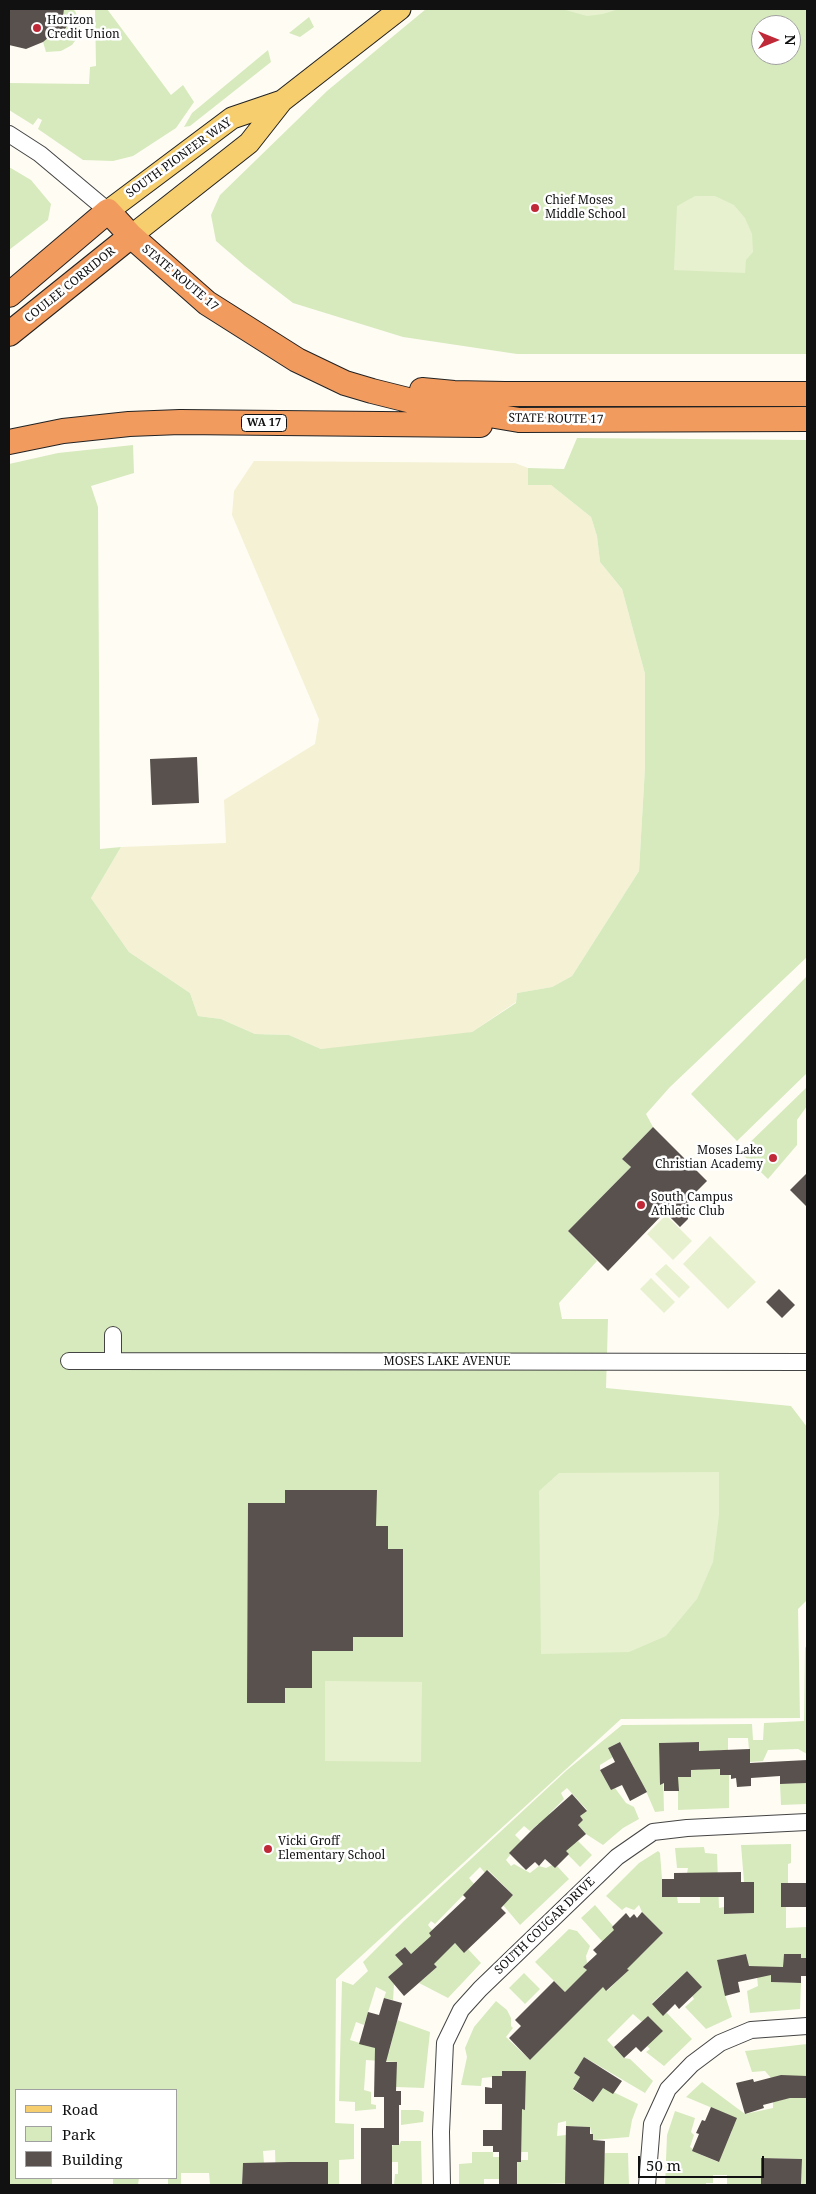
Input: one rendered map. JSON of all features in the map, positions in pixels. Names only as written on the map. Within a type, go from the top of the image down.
[{"type":"highway","name":"STATE ROUTE 17","points":[[108,212],[131,236],[207,303],[297,360],[345,383],[372,391],[424,404],[519,420],[807,419]]},
{"type":"highway","points":[[9,295],[108,212]]},
{"type":"highway","name":"COULEE CORRIDOR","points":[[9,334],[131,236]]},
{"type":"highway","name":"STATE ROUTE 17","points":[[259,337],[353,374],[391,384],[436,391],[504,394],[807,394]]},
{"type":"highway","name":"WA 17","points":[[9,442],[64,431],[129,424],[180,422],[473,426],[519,420]]},
{"type":"main road","name":"SOUTH PIONEER WAY","points":[[131,236],[249,143],[282,101],[400,9]]},
{"type":"main road","name":"SOUTH PIONEER WAY","points":[[108,212],[232,118],[282,101]]},
{"type":"street","points":[[9,134],[40,154],[108,212]]},
{"type":"street","points":[[113,1335],[114,1361]]},
{"type":"street","name":"MOSES LAKE AVENUE","points":[[69,1361],[807,1362]]},
{"type":"street","name":"SOUTH COUGAR DRIVE","points":[[442,2185],[440,2132],[445,2043],[461,2010],[480,1989],[617,1857],[653,1832],[687,1828],[807,1822]]},
{"type":"street","points":[[647,2185],[652,2124],[668,2089],[692,2064],[720,2043],[751,2030],[807,2026]]},
{"type":"shaded area","points":[[254,461],[515,463],[528,468],[528,485],[551,485],[591,517],[597,536],[600,562],[622,589],[645,674],[645,767],[639,871],[572,976],[552,987],[517,993],[516,1002],[472,1032],[411,1046],[321,1049],[289,1035],[255,1034],[221,1019],[198,1016],[190,993],[129,952],[91,898],[121,847],[226,843],[224,800],[315,744],[319,719],[232,515],[234,491]]},
{"type":"green space","points":[[64,9],[73,9],[75,11],[80,22],[80,34],[72,45],[61,51],[46,52],[43,42],[54,33],[59,37],[70,22],[63,17]]},
{"type":"green space","points":[[95,9],[107,9],[171,95],[183,85],[194,102],[176,128],[133,156],[113,161],[83,160],[38,129],[42,120],[38,118],[33,125],[9,110],[9,83],[89,84],[90,67],[96,66]]},
{"type":"green space","name":"Chief Moses Middle School","points":[[426,9],[807,9],[807,354],[517,354],[403,337],[293,303],[245,266],[216,241],[211,215],[220,195],[327,91]]},
{"type":"green space","points":[[562,9],[619,9],[587,16]]},
{"type":"green space","points":[[309,17],[314,27],[300,37],[289,33]]},
{"type":"green space","points":[[268,50],[271,62],[190,126],[184,127],[192,113]]},
{"type":"green space","points":[[9,167],[31,180],[51,204],[48,220],[9,250]]},
{"type":"green space","points":[[695,196],[715,196],[734,205],[745,218],[752,234],[753,252],[746,260],[745,273],[674,270],[677,206]]},
{"type":"green space","points":[[577,438],[807,440],[807,957],[670,1087],[646,1114],[653,1127],[622,1159],[631,1167],[568,1231],[597,1261],[559,1303],[562,1319],[608,1319],[606,1388],[791,1406],[807,1427],[807,1600],[798,1609],[800,1718],[621,1719],[336,1979],[335,2123],[354,2124],[354,2159],[339,2160],[339,2184],[328,2185],[328,2162],[290,2162],[290,2185],[276,2185],[275,2150],[263,2151],[264,2163],[243,2163],[242,2185],[210,2184],[209,2173],[181,2173],[181,2185],[168,2185],[168,2179],[178,2179],[178,2089],[15,2089],[15,2179],[52,2179],[52,2185],[9,2185],[9,464],[58,453],[133,445],[134,473],[91,486],[98,507],[100,849],[121,847],[91,898],[129,952],[190,993],[198,1016],[221,1019],[255,1034],[289,1035],[321,1049],[472,1032],[516,1003],[517,993],[552,987],[572,976],[639,871],[645,767],[645,674],[622,589],[600,562],[597,536],[591,517],[551,485],[528,485],[528,468],[564,469]]},
{"type":"green space","points":[[807,976],[807,1073],[737,1141],[691,1094]]},
{"type":"green space","points":[[807,1087],[807,1106],[797,1120],[797,1145],[768,1179],[740,1152]]},
{"type":"green space","points":[[666,1215],[692,1241],[673,1260],[647,1234]]},
{"type":"green space","points":[[710,1236],[756,1282],[728,1309],[683,1264]]},
{"type":"green space","points":[[666,1264],[690,1287],[679,1298],[655,1274]]},
{"type":"green space","points":[[651,1278],[675,1302],[664,1313],[640,1289]]},
{"type":"green space","points":[[719,1472],[719,1515],[713,1562],[697,1599],[666,1636],[629,1652],[541,1654],[539,1491],[559,1473]]},
{"type":"green space","points":[[807,1645],[807,1754],[798,1749],[768,1750],[763,1761],[750,1762],[748,1738],[728,1738],[728,1750],[719,1750],[720,1775],[729,1775],[729,1808],[678,1810],[678,1777],[691,1777],[691,1770],[700,1770],[699,1742],[659,1743],[660,1773],[663,1774],[664,1811],[655,1812],[620,1742],[608,1748],[613,1757],[600,1765],[600,1770],[611,1790],[615,1788],[626,1803],[634,1807],[639,1819],[623,1828],[603,1845],[586,1834],[578,1825],[583,1820],[580,1816],[587,1810],[567,1788],[561,1793],[564,1799],[549,1814],[575,1843],[578,1841],[592,1855],[580,1867],[538,1824],[530,1831],[524,1826],[515,1835],[521,1841],[506,1860],[511,1866],[514,1864],[530,1873],[539,1866],[546,1868],[552,1865],[555,1868],[557,1866],[569,1879],[520,1925],[503,1905],[513,1895],[488,1870],[485,1873],[480,1867],[469,1878],[474,1884],[435,1924],[431,1921],[428,1925],[432,1930],[429,1933],[446,1951],[455,1943],[464,1953],[468,1949],[481,1963],[448,1998],[419,1983],[437,1967],[419,1947],[411,1954],[405,1947],[395,1955],[403,1964],[388,1977],[394,1984],[393,2000],[384,1998],[386,1992],[376,1987],[364,2025],[356,2022],[350,2040],[389,2052],[397,2020],[430,2032],[424,2088],[396,2087],[396,2062],[366,2060],[364,2090],[371,2092],[371,2104],[376,2105],[376,2109],[355,2111],[355,2102],[339,2101],[342,1981],[353,1985],[368,1971],[363,1962],[404,1921],[567,1770],[622,1725],[752,1724],[753,1740],[763,1740],[764,1723],[804,1721],[805,1648]]},
{"type":"green space","points":[[325,1681],[422,1682],[421,1762],[325,1761]]},
{"type":"green space","points":[[807,1783],[807,1804],[781,1805],[780,1784]]},
{"type":"green space","points":[[791,1844],[788,1883],[781,1884],[781,1907],[786,1907],[786,1928],[807,1927],[807,1958],[801,1958],[801,1954],[784,1954],[783,1967],[766,1967],[767,1975],[771,1975],[771,1982],[801,1983],[800,2009],[750,2013],[747,1991],[758,1986],[757,1977],[751,1976],[746,1954],[717,1960],[732,2017],[706,2029],[685,2007],[694,1999],[692,1996],[701,1987],[687,1971],[652,2003],[663,2015],[667,2013],[692,2039],[664,2066],[646,2052],[650,2049],[647,2046],[662,2031],[648,2016],[642,2022],[633,2014],[607,2040],[624,2058],[630,2059],[653,2081],[645,2093],[584,2057],[574,2073],[580,2077],[573,2090],[593,2102],[603,2087],[638,2104],[632,2120],[629,2137],[593,2140],[590,2127],[566,2126],[566,2121],[558,2123],[557,2136],[566,2135],[604,2159],[605,2153],[628,2153],[629,2185],[604,2185],[603,2182],[517,2185],[517,2179],[484,2179],[484,2185],[459,2185],[459,2164],[472,2163],[472,2152],[493,2152],[493,2157],[499,2157],[499,2162],[521,2162],[521,2160],[528,2160],[528,2152],[521,2152],[501,2130],[502,2109],[525,2109],[526,2071],[503,2071],[502,2076],[482,2078],[481,2086],[461,2085],[467,2057],[465,2048],[474,2027],[496,2001],[507,2010],[511,2018],[511,2026],[513,2028],[506,2037],[530,2060],[553,2037],[532,2015],[567,2022],[572,1985],[565,1992],[535,1962],[569,1929],[577,1931],[590,1946],[586,1956],[587,1963],[584,1967],[607,1991],[628,1970],[581,1918],[595,1905],[612,1927],[640,1956],[663,1933],[642,1912],[639,1905],[634,1910],[626,1907],[622,1910],[606,1896],[639,1863],[658,1851],[660,1853],[662,1879],[677,1897],[678,1903],[700,1903],[700,1897],[687,1873],[688,1868],[677,1868],[675,1848],[704,1847],[705,1853],[717,1854],[719,1908],[724,1907],[725,1914],[754,1913],[754,1883],[744,1882],[741,1845]]},
{"type":"green space","points":[[524,1973],[540,1989],[525,2004],[509,1988]]},
{"type":"green space","points":[[807,2044],[807,2076],[804,2076],[804,2098],[807,2098],[807,2185],[801,2185],[802,2159],[762,2158],[761,2185],[727,2184],[727,2175],[713,2175],[713,2183],[706,2183],[706,2185],[665,2185],[667,2135],[675,2111],[695,2118],[691,2132],[694,2135],[690,2147],[693,2149],[692,2151],[718,2162],[732,2131],[729,2115],[686,2097],[702,2082],[745,2114],[773,2108],[773,2102],[789,2098],[783,2075],[771,2078],[765,2071],[752,2072],[745,2051]]},
{"type":"green space","points":[[401,2110],[419,2110],[424,2112],[423,2122],[401,2125]]},
{"type":"green space","points":[[401,2141],[421,2141],[422,2185],[394,2185],[395,2174],[398,2174],[398,2162],[392,2162],[392,2147],[393,2145],[399,2145]]},
{"type":"green space","points":[[113,2179],[139,2179],[138,2185],[113,2185]]},
{"type":"building","name":"Horizon Credit Union","points":[[9,9],[64,9],[63,17],[70,22],[59,37],[54,33],[43,42],[26,49],[9,45]]},
{"type":"building","points":[[197,757],[199,803],[152,805],[150,759]]},
{"type":"building","name":"South Campus Athletic Club","points":[[653,1127],[707,1181],[689,1199],[688,1219],[680,1227],[665,1212],[608,1271],[568,1231],[631,1167],[622,1159]]},
{"type":"building","points":[[807,1173],[807,1207],[790,1190]]},
{"type":"building","points":[[779,1289],[795,1305],[782,1318],[766,1302]]},
{"type":"building","points":[[285,1490],[377,1490],[376,1526],[388,1526],[388,1549],[403,1549],[403,1637],[353,1637],[353,1651],[312,1651],[312,1688],[285,1688],[285,1703],[247,1703],[248,1503],[285,1503]]},
{"type":"building","points":[[620,1742],[647,1792],[630,1801],[622,1785],[611,1790],[600,1770],[615,1762],[608,1748]]},
{"type":"building","points":[[699,1742],[699,1751],[750,1749],[750,1763],[807,1760],[807,1783],[780,1784],[780,1776],[751,1778],[751,1786],[737,1787],[736,1778],[731,1779],[731,1775],[720,1775],[720,1769],[691,1770],[691,1777],[678,1777],[679,1791],[664,1791],[664,1783],[660,1785],[659,1743]]},
{"type":"building","points":[[572,1794],[587,1811],[580,1816],[583,1820],[578,1825],[586,1834],[566,1851],[569,1854],[555,1868],[545,1859],[539,1866],[535,1862],[526,1870],[509,1853]]},
{"type":"building","points":[[487,1870],[513,1895],[501,1908],[506,1913],[464,1953],[455,1943],[434,1964],[437,1967],[404,1996],[388,1977],[403,1964],[395,1955],[405,1947],[411,1954],[431,1936],[429,1933],[466,1898],[463,1895]]},
{"type":"building","points":[[741,1872],[741,1882],[754,1882],[754,1913],[724,1914],[724,1897],[662,1897],[662,1879],[674,1879],[674,1873]]},
{"type":"building","points":[[781,1883],[807,1883],[807,1907],[781,1907]]},
{"type":"building","points":[[642,1912],[663,1933],[627,1969],[629,1970],[606,1991],[603,1987],[530,2060],[509,2038],[521,2026],[515,2020],[554,1981],[565,1992],[587,1970],[583,1967],[597,1954],[593,1950],[614,1930],[612,1927],[626,1913],[630,1918],[634,1914],[637,1918]]},
{"type":"building","points":[[746,1954],[749,1966],[783,1967],[784,1954],[801,1954],[801,1958],[807,1958],[807,1976],[801,1976],[801,1983],[771,1982],[771,1975],[738,1982],[740,1992],[725,1996],[717,1960]]},
{"type":"building","points":[[687,1971],[702,1987],[679,2009],[675,2004],[663,2016],[652,2004]]},
{"type":"building","points":[[384,1998],[402,2003],[386,2062],[397,2062],[396,2091],[401,2091],[399,2145],[392,2145],[392,2185],[361,2185],[361,2128],[384,2128],[384,2097],[374,2097],[375,2048],[359,2044],[368,2012],[379,2015]]},
{"type":"building","points":[[648,2016],[663,2031],[641,2052],[636,2047],[624,2058],[614,2047]]},
{"type":"building","points":[[584,2057],[622,2081],[613,2094],[603,2088],[593,2102],[573,2089],[580,2077],[574,2073]]},
{"type":"building","points":[[502,2071],[526,2071],[525,2110],[522,2109],[521,2162],[517,2162],[517,2185],[499,2185],[499,2152],[493,2152],[493,2146],[483,2146],[483,2130],[502,2130],[502,2104],[485,2104],[485,2087],[492,2088],[492,2076],[502,2076]]},
{"type":"building","points":[[781,2075],[807,2076],[807,2098],[790,2098],[763,2105],[764,2108],[745,2114],[736,2083],[753,2079],[754,2082]]},
{"type":"building","points":[[711,2107],[737,2118],[719,2162],[692,2151],[699,2134],[696,2133],[702,2120],[705,2121]]},
{"type":"building","points":[[566,2126],[590,2127],[590,2134],[593,2134],[593,2140],[605,2141],[604,2185],[565,2185]]},
{"type":"building","points":[[761,2158],[802,2159],[801,2185],[761,2185]]},
{"type":"building","points":[[328,2162],[328,2185],[242,2185],[243,2163]]},
{"type":"place","name":"Horizon Credit Union","points":[[37,28]]},
{"type":"place","name":"Chief Moses Middle School","points":[[535,208]]},
{"type":"place","name":"Moses Lake Christian Academy","points":[[773,1158]]},
{"type":"place","name":"South Campus Athletic Club","points":[[641,1205]]},
{"type":"place","name":"Vicki Groff Elementary School","points":[[268,1849]]}]
